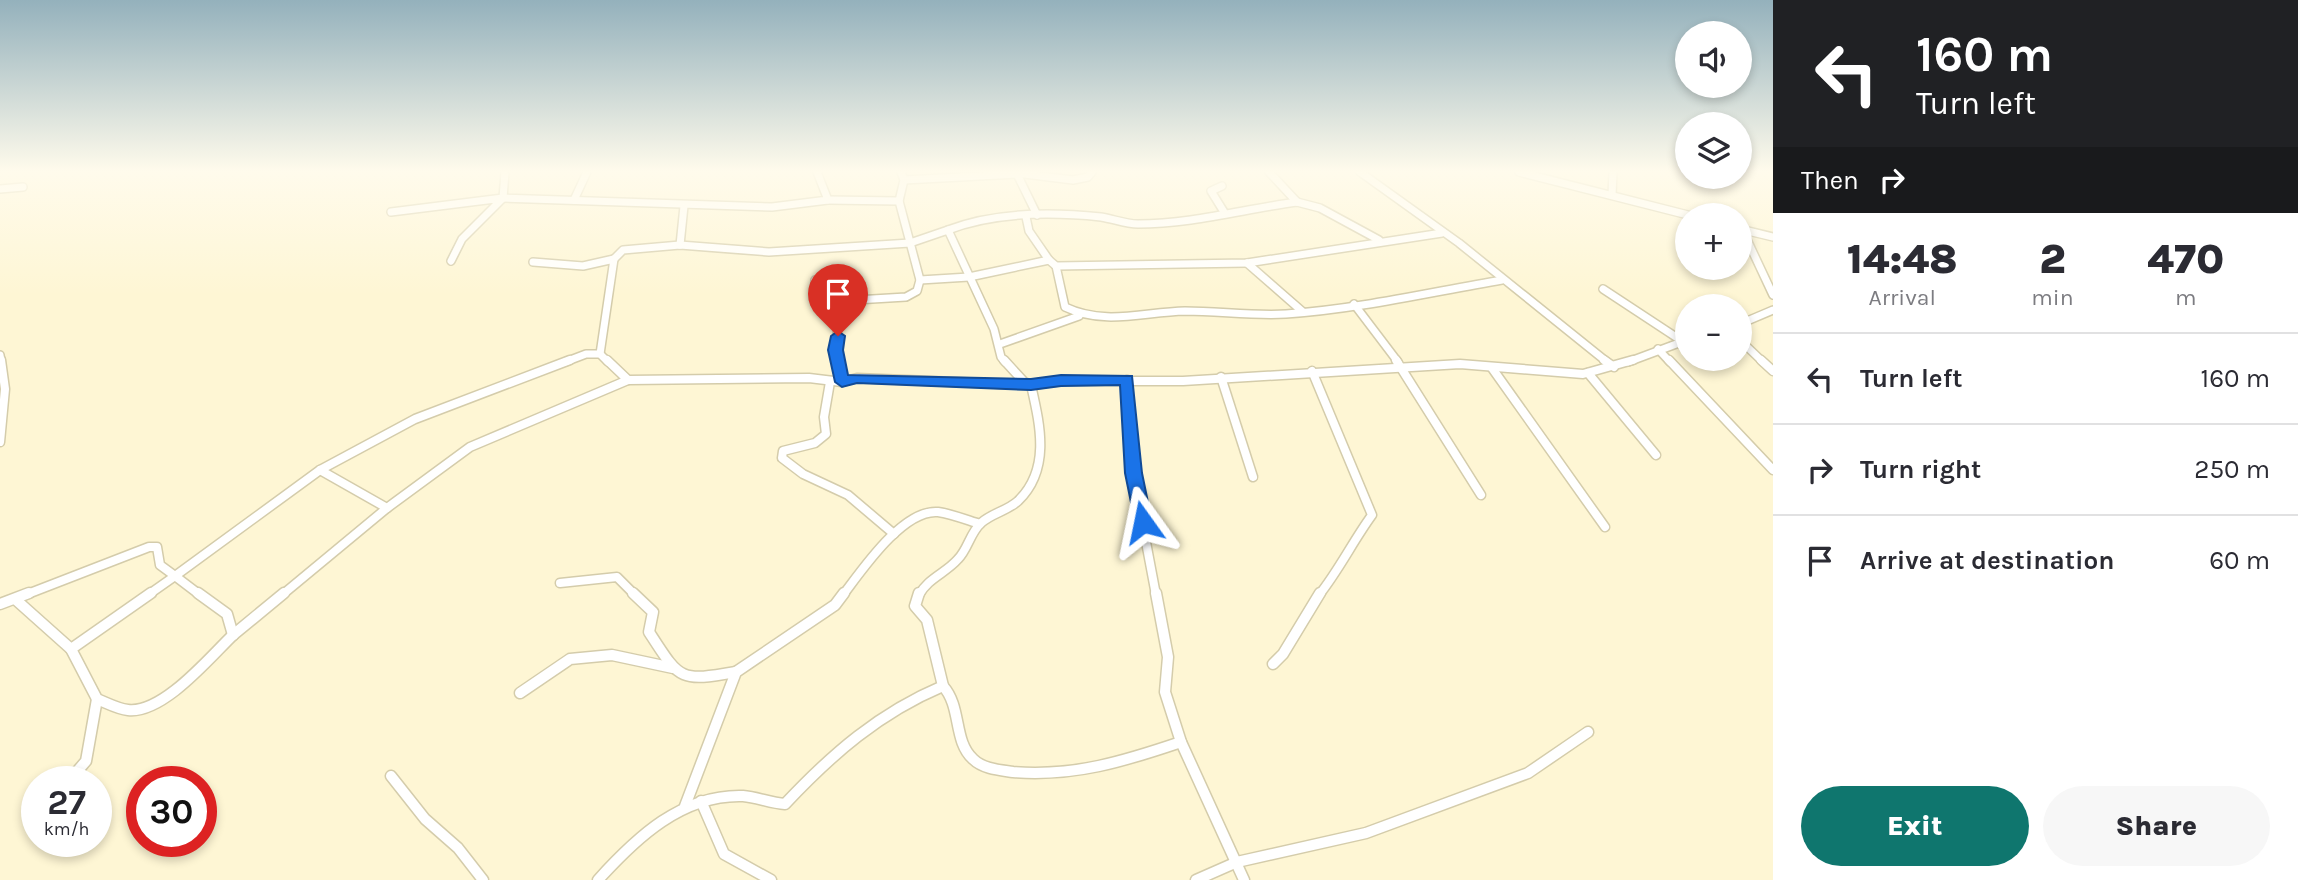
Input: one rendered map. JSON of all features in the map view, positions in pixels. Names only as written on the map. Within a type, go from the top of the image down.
[{"type":"street","points":[[451,261],[462,239],[488,213]]},
{"type":"street","points":[[680,245],[683,213]]},
{"type":"street","points":[[839,301],[906,298],[917,291],[920,280],[902,213]]},
{"type":"street","points":[[908,234],[930,234],[976,220],[1037,215],[1050,219],[1097,217],[1137,223],[1216,213]]},
{"type":"street","points":[[1335,213],[1360,232],[1382,241]]},
{"type":"street","points":[[1415,213],[1614,367]]},
{"type":"street","points":[[1026,217],[1029,231],[1056,266],[1065,307],[1079,316],[1095,319],[1184,311],[1259,315],[1303,312],[1502,280]]},
{"type":"street","points":[[948,230],[1000,344],[1001,357],[1029,384],[1042,438],[1043,455],[1036,477],[1017,502],[980,524],[963,557],[924,584],[916,597],[915,606],[927,620],[943,686],[951,692],[959,730],[972,760],[995,771],[1083,771],[1181,742]]},
{"type":"street","points":[[1752,232],[1773,237]]},
{"type":"street","points":[[1056,266],[1247,263],[1442,233]]},
{"type":"street","points":[[533,262],[583,266],[614,259],[623,250],[680,245],[769,252],[911,243],[930,234]]},
{"type":"street","points":[[1752,252],[1773,295]]},
{"type":"street","points":[[600,354],[614,259]]},
{"type":"street","points":[[920,280],[969,277],[1049,260]]},
{"type":"street","points":[[1247,263],[1303,312]]},
{"type":"street","points":[[815,279],[839,301],[841,322],[835,350],[842,382]]},
{"type":"street","points":[[1603,289],[1675,335]]},
{"type":"street","points":[[1354,304],[1401,366],[1480,495]]},
{"type":"street","points":[[1752,319],[1773,310]]},
{"type":"street","points":[[1000,344],[1079,316]]},
{"type":"street","points":[[97,699],[125,710],[150,706],[170,695],[233,635],[387,508],[470,447],[628,380],[797,378],[842,382],[857,378],[1029,384],[1061,381],[1183,381],[1460,364],[1588,373],[1614,367],[1675,344]]},
{"type":"street","points":[[1658,349],[1773,470]]},
{"type":"street","points":[[1752,351],[1773,371]]},
{"type":"street","points":[[71,649],[320,470],[373,444],[415,419],[586,354],[600,354],[628,380]]},
{"type":"street","points":[[0,355],[5,389],[1,438]]},
{"type":"street","points":[[1492,368],[1605,527]]},
{"type":"street","points":[[1273,664],[1283,654],[1316,597],[1338,571],[1347,550],[1372,515],[1312,371]]},
{"type":"street","points":[[1588,373],[1656,455]]},
{"type":"street","points":[[1221,377],[1253,477]]},
{"type":"street","points":[[1127,380],[1133,473],[1168,657],[1165,692],[1181,742],[1244,880]]},
{"type":"street","points":[[830,382],[824,417],[826,434],[811,446],[789,447],[783,451],[782,458],[789,467],[824,486],[846,493],[894,534]]},
{"type":"street","points":[[320,470],[387,508]]},
{"type":"street","points":[[560,583],[617,577],[653,612],[649,632],[673,668],[681,676],[692,680],[736,671],[835,605],[894,534],[925,512],[937,512],[980,524]]},
{"type":"street","points":[[0,604],[149,547],[157,547],[160,565],[227,614],[233,635]]},
{"type":"street","points":[[15,599],[71,649],[97,699],[86,761],[82,766]]},
{"type":"street","points":[[520,693],[570,659],[612,655],[673,668]]},
{"type":"street","points":[[685,806],[736,671]]},
{"type":"street","points":[[598,880],[619,857],[685,806],[701,801],[742,796],[771,804],[785,804],[844,742],[874,719],[916,696],[943,686]]},
{"type":"street","points":[[1196,880],[1237,862],[1366,833],[1528,773],[1588,732]]},
{"type":"street","points":[[391,776],[425,819],[458,848],[483,880]]},
{"type":"street","points":[[701,801],[724,854],[771,880]]},
{"type":"route","points":[[838,336],[835,350],[842,382],[857,378],[1031,385],[1061,381],[1127,380],[1133,473],[1143,522]]}]
